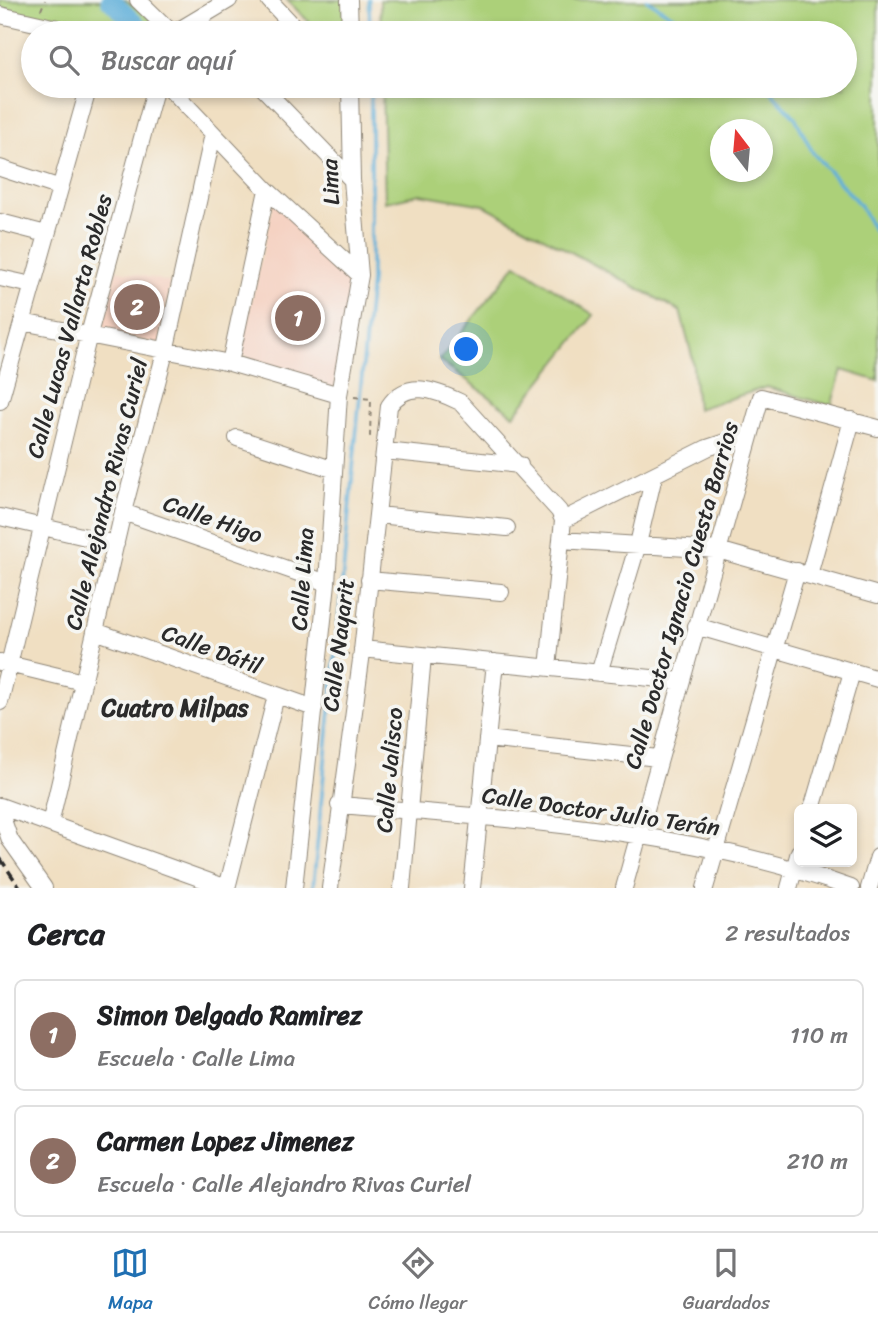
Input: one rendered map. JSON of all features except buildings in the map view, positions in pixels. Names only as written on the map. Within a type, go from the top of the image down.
[{"type":"street","points":[[138,0],[160,21]]},
{"type":"street","points":[[198,20],[229,0]]},
{"type":"street","points":[[269,0],[289,21]]},
{"type":"street","points":[[349,0],[349,21]]},
{"type":"street","points":[[0,15],[26,21]]},
{"type":"street","points":[[0,401],[58,187],[85,98]]},
{"type":"street","name":"Calle Lucas Vallarta Robles","points":[[0,702],[4,663],[153,98]]},
{"type":"street","points":[[179,98],[267,190],[359,275]]},
{"type":"street","points":[[273,98],[352,180]]},
{"type":"street","name":"Lima","points":[[350,98],[352,180],[359,275]]},
{"type":"street","name":"Calle Alejandro Rivas Curiel","points":[[50,824],[123,512],[165,352],[213,134]]},
{"type":"street","points":[[0,168],[58,187]]},
{"type":"street","points":[[230,363],[267,190]]},
{"type":"street","points":[[0,222],[46,234]]},
{"type":"street","name":"Calle Lima","points":[[293,888],[327,583],[332,469],[339,395],[359,275]]},
{"type":"street","points":[[0,278],[32,285]]},
{"type":"street","points":[[22,323],[88,338],[230,363],[339,395]]},
{"type":"street","points":[[0,337],[17,340]]},
{"type":"street","name":"Calle Nayarit","points":[[330,888],[339,805],[362,652],[389,406],[402,392],[418,388],[440,393],[460,402],[520,465]]},
{"type":"street","name":"Calle Doctor Ignacio Cuesta Barrios","points":[[624,888],[658,758],[761,397],[852,419]]},
{"type":"street","points":[[705,888],[774,650],[803,573],[852,419],[878,428]]},
{"type":"street","points":[[563,520],[707,448],[750,434]]},
{"type":"street","points":[[237,438],[332,469]]},
{"type":"street","points":[[385,444],[520,465],[563,520],[548,668]]},
{"type":"street","points":[[599,673],[638,544],[654,475]]},
{"type":"street","name":"Calle Higo","points":[[123,512],[327,583]]},
{"type":"street","points":[[378,515],[507,528]]},
{"type":"street","points":[[0,517],[116,544]]},
{"type":"street","points":[[561,540],[718,550],[878,595]]},
{"type":"street","points":[[369,580],[501,592]]},
{"type":"street","points":[[696,626],[878,679]]},
{"type":"street","name":"Calle Dátil","points":[[95,631],[314,708]]},
{"type":"street","points":[[362,652],[681,681]]},
{"type":"street","name":"Calle Jalisco","points":[[401,888],[423,656]]},
{"type":"street","points":[[472,888],[495,662]]},
{"type":"street","points":[[4,663],[83,682]]},
{"type":"street","points":[[813,804],[852,672]]},
{"type":"street","points":[[0,809],[50,824],[227,888],[276,696]]},
{"type":"street","points":[[487,739],[658,758]]},
{"type":"street","name":"Calle Doctor Julio Terán","points":[[339,805],[639,835],[794,860]]},
{"type":"street","points":[[0,809],[10,840],[44,888]]},
{"type":"street","points":[[869,888],[878,857]]},
{"type":"street","points":[[789,888],[795,867]]},
{"type":"street","name":"Calle Doctor Julio Terán","points":[[810,867],[851,888]]},
{"type":"path","points":[[39,16],[45,0]]},
{"type":"path","points":[[339,395],[371,399],[370,436],[385,444]]},
{"type":"path","points":[[319,652],[362,652]]},
{"type":"shaded area","points":[[274,201],[353,282],[335,388],[240,354]]},
{"type":"shaded area","points":[[116,270],[170,282],[160,344],[102,332]]},
{"type":"green space","points":[[0,0],[126,0],[155,21],[49,21],[0,8]]},
{"type":"green space","points":[[287,0],[344,0],[345,21],[308,21]]},
{"type":"green space","points":[[380,0],[878,0],[878,381],[842,370],[831,406],[767,387],[697,409],[692,356],[680,311],[484,205],[420,194],[385,202],[382,98],[857,98],[857,21],[381,21]]},
{"type":"green space","points":[[516,264],[594,315],[514,415],[440,360]]},
{"type":"waterway","points":[[110,0],[132,21]]},
{"type":"waterway","points":[[369,0],[370,21]]},
{"type":"waterway","points":[[647,0],[681,21]]},
{"type":"waterway","points":[[313,888],[371,280],[371,98]]},
{"type":"waterway","points":[[777,98],[795,117],[813,153],[859,204],[878,237]]},
{"type":"railway","points":[[0,858],[20,888]]},
{"type":"place","name":"Carmen Lopez Jimenez","points":[[137,307]]},
{"type":"place","name":"Simon Delgado Ramirez","points":[[298,318]]},
{"type":"district","name":"Cuatro Milpas","points":[[175,708]]}]
